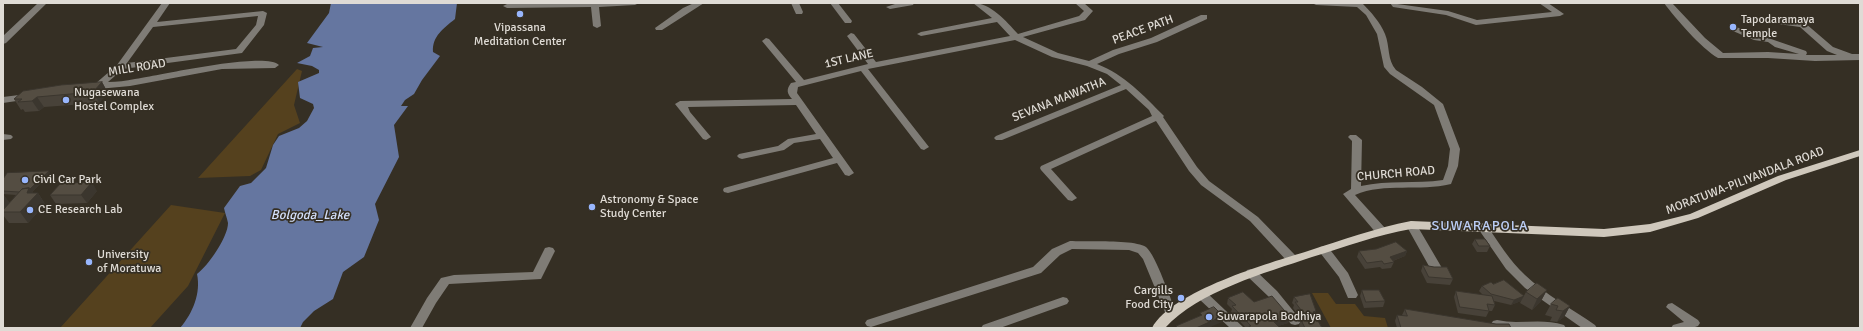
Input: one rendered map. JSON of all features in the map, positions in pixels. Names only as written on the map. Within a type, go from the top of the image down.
[{"type":"main road","name":"MORATUWA-PILIYANDALA ROAD","points":[[1158,328],[1171,314],[1202,295],[1251,273],[1291,258],[1324,250],[1381,231],[1411,225],[1604,233],[1650,228],[1694,216],[1782,178],[1860,153]]},
{"type":"street","points":[[3,41],[43,3]]},
{"type":"street","points":[[98,86],[120,67],[166,3]]},
{"type":"street","points":[[507,6],[636,3]]},
{"type":"street","points":[[659,28],[686,10],[700,3]]},
{"type":"street","points":[[795,3],[799,12]]},
{"type":"street","points":[[834,3],[848,21]]},
{"type":"street","points":[[890,8],[910,3]]},
{"type":"street","points":[[977,3],[999,19],[1016,37],[1055,55],[1090,64],[1110,72],[1128,85],[1159,116],[1192,170],[1206,183],[1254,219],[1291,258]]},
{"type":"street","name":"1ST LANE","points":[[801,82],[874,65],[1016,37],[1082,18],[1089,11],[1079,3]]},
{"type":"street","points":[[1316,3],[1358,4]]},
{"type":"street","points":[[1394,3],[1396,5],[1448,13],[1476,23],[1560,14],[1543,3]]},
{"type":"street","points":[[1668,3],[1702,40],[1714,52],[1721,56],[1768,55],[1815,58],[1856,57]]},
{"type":"street","name":"CHURCH ROAD","points":[[1358,4],[1369,14],[1381,34],[1387,66],[1393,72],[1419,89],[1438,104],[1455,149],[1453,166],[1447,182],[1437,184],[1396,185],[1356,190],[1348,194],[1381,231]]},
{"type":"street","points":[[595,5],[597,26]]},
{"type":"street","points":[[120,67],[239,50],[260,25],[263,12],[149,25]]},
{"type":"street","name":"PEACE PATH","points":[[1090,64],[1116,52],[1154,40],[1204,17]]},
{"type":"street","points":[[920,34],[999,19]]},
{"type":"street","points":[[1760,19],[1802,25],[1830,49],[1856,57]]},
{"type":"street","points":[[1736,29],[1757,38],[1770,40],[1778,45],[1807,55],[1856,57]]},
{"type":"street","points":[[852,36],[874,65]]},
{"type":"street","points":[[766,41],[801,82],[794,85],[792,89],[799,102],[850,173]]},
{"type":"street","name":"MILL ROAD","points":[[83,90],[98,86],[134,82],[213,68],[263,64],[275,65]]},
{"type":"street","points":[[862,68],[924,147]]},
{"type":"street","name":"SEVANA MAWATHA","points":[[999,138],[1128,85]]},
{"type":"street","points":[[3,100],[35,96]]},
{"type":"street","points":[[706,137],[686,113],[682,104],[799,102]]},
{"type":"street","points":[[1072,198],[1045,168],[1159,116]]},
{"type":"street","points":[[742,156],[781,148],[791,141],[823,136]]},
{"type":"street","points":[[1353,137],[1357,140],[1356,190]]},
{"type":"street","points":[[728,190],[840,159]]},
{"type":"street","points":[[1411,225],[1436,268]]},
{"type":"street","points":[[1482,227],[1506,261],[1521,277],[1552,302],[1591,328]]},
{"type":"street","points":[[871,323],[1037,270],[1056,252],[1070,245],[1130,246],[1142,250],[1148,258],[1171,314]]},
{"type":"street","points":[[1324,250],[1344,276],[1352,295]]},
{"type":"street","points":[[416,328],[431,301],[445,281],[454,278],[537,276],[549,251]]},
{"type":"street","points":[[1251,273],[1273,294],[1295,321]]},
{"type":"street","points":[[1202,295],[1238,328]]},
{"type":"street","points":[[987,328],[1063,301]]},
{"type":"street","points":[[1672,307],[1694,323],[1676,328]]},
{"type":"street","points":[[1483,322],[1515,327],[1537,324],[1560,328]]},
{"type":"shaded area","points":[[297,69],[302,71],[294,105],[300,123],[278,134],[261,170],[250,176],[198,178]]},
{"type":"shaded area","points":[[171,205],[225,213],[188,286],[150,328],[60,328]]},
{"type":"shaded area","points":[[1312,293],[1328,293],[1336,304],[1355,304],[1364,316],[1385,318],[1388,328],[1331,328]]},
{"type":"water","name":"Bolgoda_Lake","points":[[331,3],[457,3],[455,19],[434,41],[433,52],[440,56],[422,80],[414,94],[405,100],[401,106],[408,106],[394,125],[399,157],[375,204],[379,220],[364,257],[343,272],[333,299],[314,311],[303,322],[300,328],[180,328],[189,316],[195,302],[198,288],[197,274],[212,258],[225,236],[228,223],[224,208],[240,186],[251,183],[266,168],[273,145],[279,136],[299,128],[307,121],[314,108],[313,104],[300,98],[298,82],[319,73],[319,70],[312,66],[297,63],[310,56],[313,48],[323,47],[307,43],[329,13]]},
{"type":"building","points":[[102,82],[93,92],[37,97],[32,101],[18,102],[22,99],[14,99],[23,91],[61,85]]},
{"type":"building","name":"Civil Car Park","points":[[49,171],[30,189],[22,189],[19,192],[3,191],[3,179],[7,173]]},
{"type":"building","points":[[92,182],[81,195],[50,195],[60,184]]},
{"type":"building","points":[[29,188],[27,193],[38,193],[20,212],[3,212],[3,210],[22,189]]},
{"type":"building","points":[[1475,239],[1485,239],[1490,246],[1479,246]]},
{"type":"building","points":[[1396,242],[1407,251],[1390,257],[1394,262],[1384,264],[1382,261],[1367,263],[1359,251],[1376,249]]},
{"type":"building","points":[[1423,265],[1447,267],[1453,279],[1429,277]]},
{"type":"building","points":[[1504,280],[1524,296],[1514,300],[1491,294],[1482,286],[1491,282],[1493,284]]},
{"type":"building","points":[[1537,283],[1547,290],[1537,299],[1526,292]]},
{"type":"building","points":[[1362,290],[1379,290],[1385,301],[1366,302]]},
{"type":"building","points":[[1456,291],[1492,296],[1495,305],[1487,304],[1489,311],[1460,307]]},
{"type":"building","points":[[1243,292],[1254,302],[1272,296],[1290,317],[1274,322],[1280,328],[1250,328],[1249,326],[1251,326],[1232,306],[1236,305],[1228,298]]},
{"type":"building","points":[[1310,294],[1316,311],[1313,312],[1322,328],[1305,328],[1301,320],[1304,314],[1295,302],[1298,302],[1294,297]]},
{"type":"building","points":[[1558,298],[1570,306],[1563,311],[1556,310],[1558,306],[1551,304]]},
{"type":"building","points":[[1214,307],[1223,316],[1196,328],[1178,328],[1176,326],[1202,315],[1200,313]]},
{"type":"building","points":[[1405,309],[1496,324],[1509,324],[1511,328],[1401,328],[1397,315],[1407,316]]},
{"type":"place","name":"Vipassana Meditation Center","points":[[520,14]]},
{"type":"place","name":"Tapodaramaya Temple","points":[[1733,27]]},
{"type":"place","name":"Nugasewana Hostel Complex","points":[[66,100]]},
{"type":"place","name":"Civil Car Park","points":[[25,180]]},
{"type":"place","name":"Astronomy & Space Study Center","points":[[592,207]]},
{"type":"place","name":"CE Research Lab","points":[[30,210]]},
{"type":"place","name":"University of Moratuwa","points":[[89,262]]},
{"type":"place","name":"Cargills Food City","points":[[1181,298]]},
{"type":"place","name":"Suwarapola Bodhiya","points":[[1209,317]]},
{"type":"district","name":"SUWARAPOLA","points":[[1480,226]]}]
